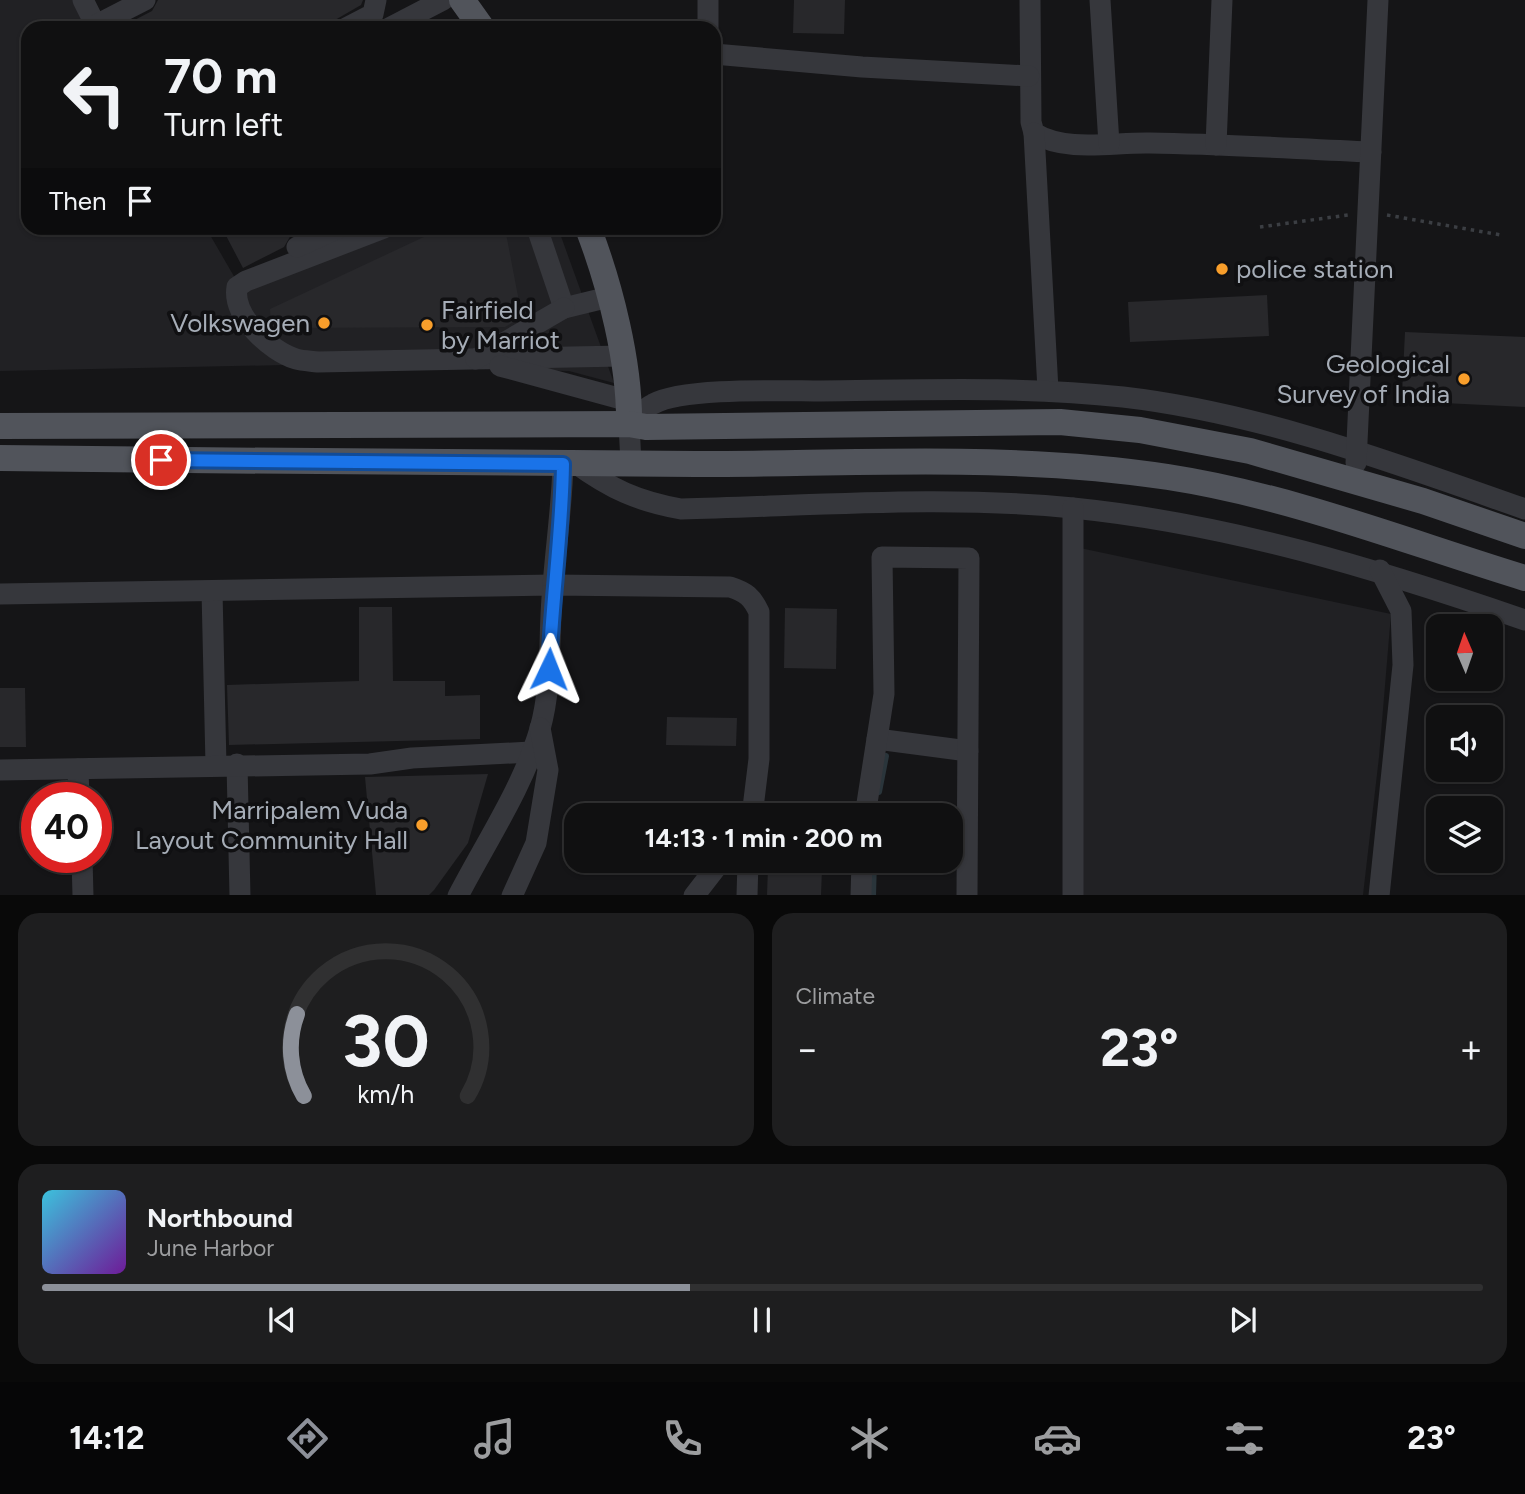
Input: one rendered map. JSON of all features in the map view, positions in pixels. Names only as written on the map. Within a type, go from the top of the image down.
[{"type":"main road","points":[[462,0],[477,21]]},
{"type":"main road","points":[[591,235],[622,356],[629,412]]},
{"type":"main road","points":[[0,426],[629,412],[659,426],[1060,422],[1140,430],[1250,451],[1423,501],[1525,536]]},
{"type":"main road","points":[[0,458],[569,464],[1031,464],[1168,477],[1355,522],[1525,578]]},
{"type":"street","points":[[83,0],[94,21]]},
{"type":"street","points":[[106,21],[145,0]]},
{"type":"street","points":[[360,21],[373,14],[376,0]]},
{"type":"street","points":[[416,21],[443,0]]},
{"type":"street","points":[[708,0],[708,21]]},
{"type":"street","points":[[1030,0],[1028,76],[1034,133],[1048,390]]},
{"type":"street","points":[[1100,0],[1109,144]]},
{"type":"street","points":[[1216,145],[1222,0]]},
{"type":"street","points":[[1356,482],[1378,0]]},
{"type":"street","points":[[721,55],[862,67],[1028,76]]},
{"type":"street","points":[[1034,133],[1053,142],[1216,145],[1371,152]]},
{"type":"street","points":[[242,273],[325,235]]},
{"type":"street","points":[[366,235],[246,281],[237,287],[236,296],[244,317],[278,350],[295,359],[318,362],[622,356]]},
{"type":"street","points":[[539,235],[564,308]]},
{"type":"street","points":[[474,360],[564,308],[608,297]]},
{"type":"street","points":[[474,360],[629,412],[665,398],[739,391],[1048,390],[1125,398],[1209,412],[1357,451],[1525,509]]},
{"type":"street","points":[[629,412],[631,463]]},
{"type":"street","points":[[458,895],[521,778],[540,728],[549,669],[553,585],[569,464],[642,502],[681,509],[959,502],[1073,508],[1197,525],[1380,570],[1525,620]]},
{"type":"street","points":[[1073,508],[1073,895]]},
{"type":"street","points":[[867,803],[884,694],[882,557],[969,558],[967,895]]},
{"type":"street","points":[[1379,895],[1403,666],[1401,611],[1380,570]]},
{"type":"street","points":[[0,594],[553,585],[730,587],[752,597],[759,611],[758,758],[753,803]]},
{"type":"street","points":[[212,591],[240,895]]},
{"type":"street","points":[[512,895],[536,843],[548,770],[540,728]]},
{"type":"street","points":[[877,739],[968,751]]},
{"type":"street","points":[[0,770],[370,764],[412,758],[531,752]]},
{"type":"street","points":[[78,769],[78,782]]},
{"type":"street","points":[[82,873],[83,895]]},
{"type":"street","points":[[694,895],[711,873]]},
{"type":"street","points":[[747,895],[748,873]]},
{"type":"street","points":[[861,895],[862,873]]},
{"type":"path","points":[[1260,227],[1368,212],[1501,234]]},
{"type":"shaded area","points":[[0,0],[85,0],[96,21],[21,21],[21,235],[210,235],[239,285],[342,235],[561,235],[614,383],[569,371],[284,365],[0,371]]},
{"type":"shaded area","points":[[1080,548],[1391,614],[1379,757],[1363,895],[1082,895]]},
{"type":"building","points":[[158,0],[363,0],[361,5],[335,21],[133,21],[152,11]]},
{"type":"building","points":[[794,0],[845,0],[844,34],[793,33]]},
{"type":"building","points":[[226,235],[291,235],[284,247],[243,268]]},
{"type":"building","points":[[428,235],[506,235],[522,317],[505,327],[271,328],[270,309]]},
{"type":"building","points":[[1267,295],[1269,336],[1130,342],[1128,302]]},
{"type":"building","name":"Geological Survey of India","points":[[1405,332],[1525,337],[1525,407],[1424,402],[1425,395],[1402,394]]},
{"type":"building","points":[[359,607],[392,607],[393,681],[445,681],[445,696],[480,695],[480,739],[229,745],[227,685],[359,681]]},
{"type":"building","points":[[785,608],[837,609],[836,669],[784,668]]},
{"type":"building","points":[[0,688],[25,688],[26,747],[0,747]]},
{"type":"building","points":[[667,717],[737,718],[736,746],[666,745]]},
{"type":"building","name":"Marripalem Vuda Layout Community Hall","points":[[488,774],[468,843],[434,890],[429,895],[376,895],[365,777]]},
{"type":"building","points":[[768,873],[822,873],[821,895],[767,895]]},
{"type":"waterway","points":[[879,792],[886,756]]},
{"type":"waterway","points":[[873,895],[874,873]]},
{"type":"place","name":"police station","points":[[1222,269]]},
{"type":"place","name":"Volkswagen","points":[[324,323]]},
{"type":"place","name":"Fairfield by Marriot","points":[[427,325]]},
{"type":"place","name":"Geological Survey of India","points":[[1464,379]]},
{"type":"place","name":"Marripalem Vuda Layout Community Hall","points":[[422,825]]},
{"type":"route","points":[[161,460],[563,464],[562,518],[553,585],[549,669]]}]
